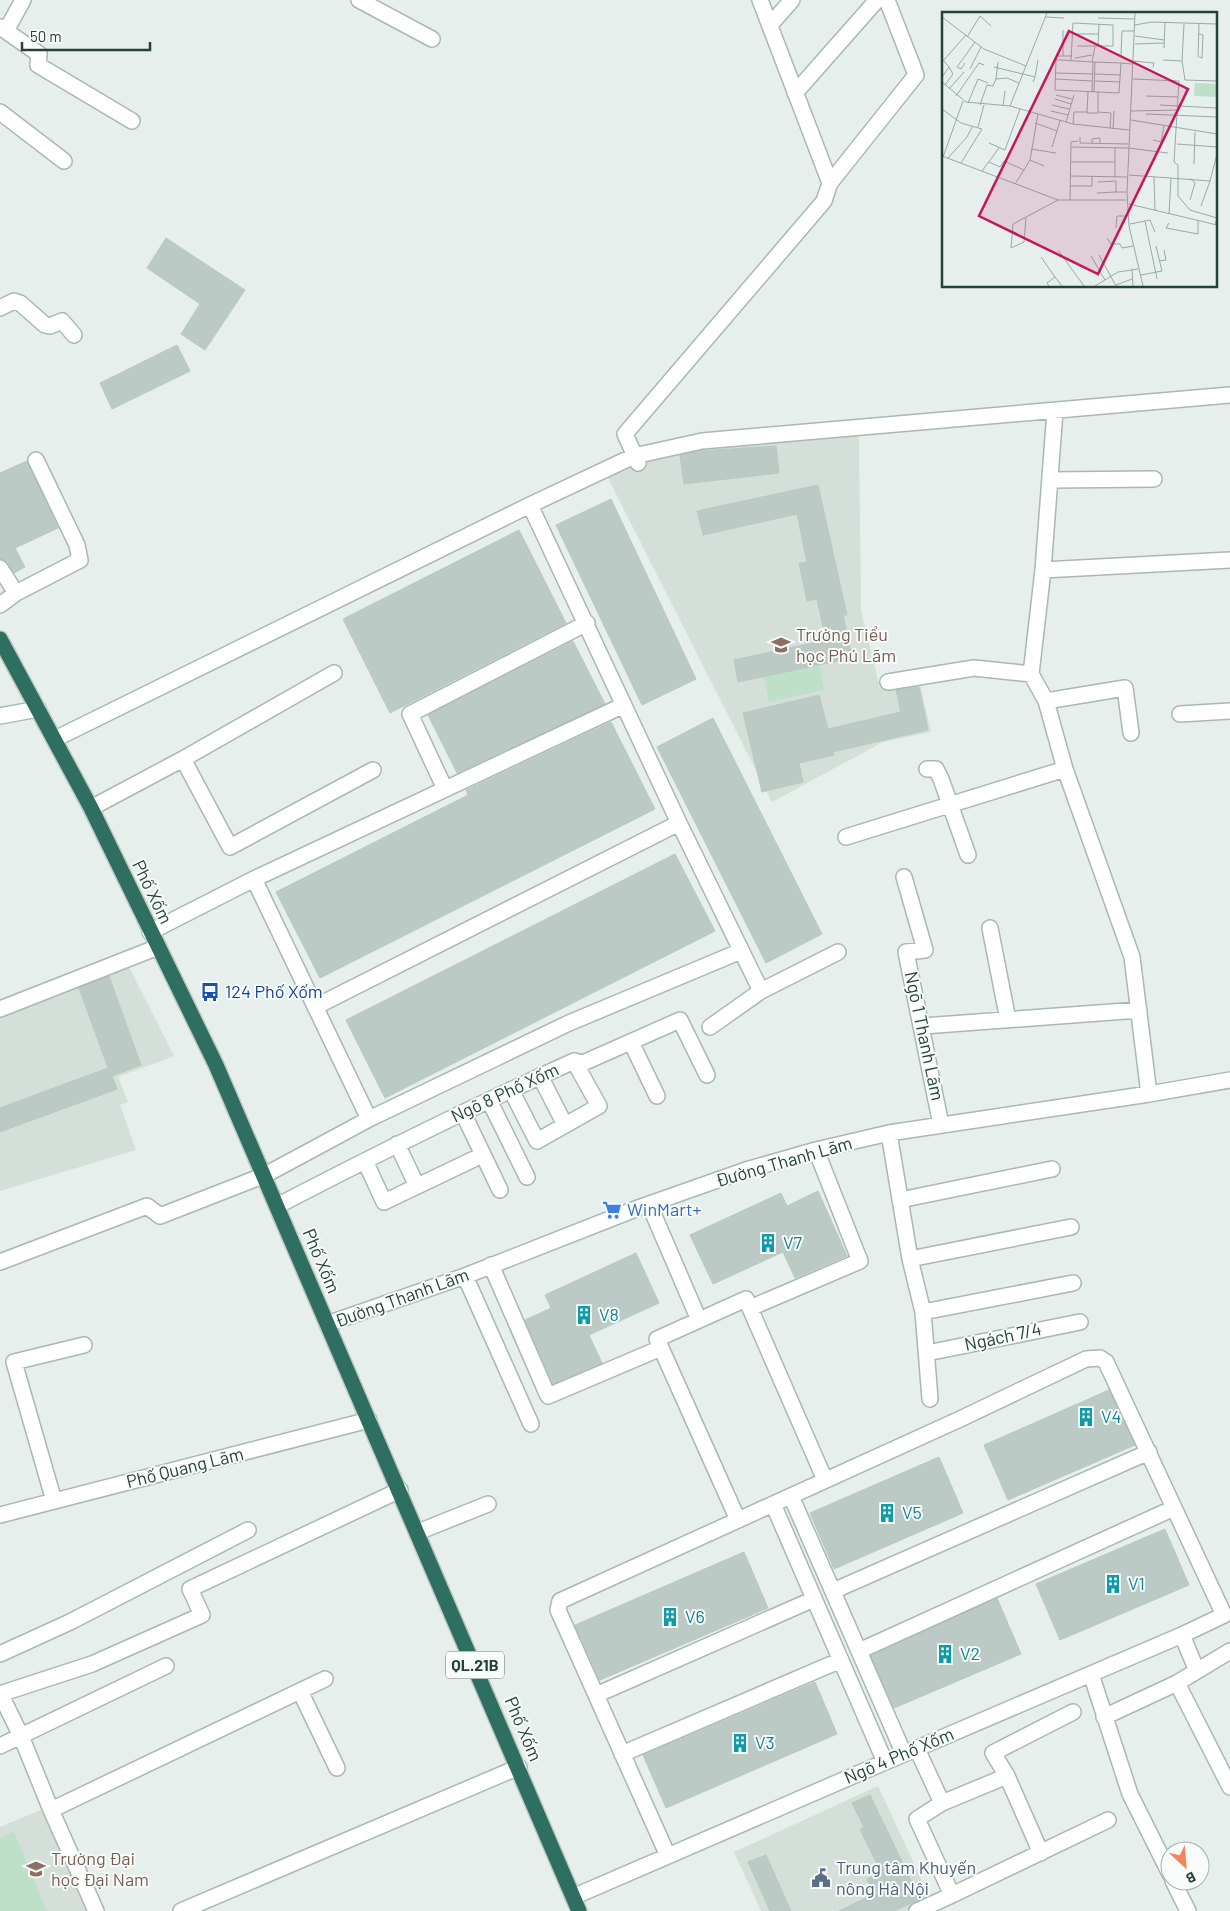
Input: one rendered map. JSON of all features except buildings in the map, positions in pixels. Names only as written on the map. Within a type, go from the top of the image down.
[{"type":"highway","name":"Phố Xốm","points":[[0,639],[91,808],[216,1065],[400,1490],[579,1911]]},
{"type":"street","points":[[23,0],[3,29],[39,54],[38,64],[132,121]]},
{"type":"street","points":[[359,0],[432,39]]},
{"type":"street","points":[[760,0],[830,183]]},
{"type":"street","points":[[770,26],[792,0]]},
{"type":"street","points":[[795,92],[877,0]]},
{"type":"street","points":[[636,460],[625,434],[824,200],[830,183],[916,75],[887,0]]},
{"type":"street","points":[[0,112],[64,161]]},
{"type":"street","points":[[0,308],[14,301],[20,303],[45,325],[50,326],[62,321],[74,335]]},
{"type":"street","points":[[55,739],[530,505],[636,460],[702,442],[1230,395]]},
{"type":"street","points":[[1055,411],[1051,480],[1032,674],[1046,701],[1066,769],[1132,957],[1150,1094]]},
{"type":"street","points":[[0,605],[16,592],[77,563],[81,556],[36,460]]},
{"type":"street","points":[[1051,480],[1154,479]]},
{"type":"street","points":[[530,505],[587,623],[679,823],[761,991]]},
{"type":"street","points":[[1043,570],[1230,560]]},
{"type":"street","points":[[0,568],[16,592]]},
{"type":"street","points":[[445,789],[410,714],[587,623]]},
{"type":"street","points":[[888,682],[974,668],[1032,674]]},
{"type":"street","points":[[91,808],[183,759],[334,673]]},
{"type":"street","points":[[1046,701],[1125,688],[1131,734]]},
{"type":"street","points":[[150,932],[254,879],[624,704]]},
{"type":"street","points":[[0,716],[38,709]]},
{"type":"street","points":[[1180,714],[1230,711]]},
{"type":"street","points":[[183,759],[230,847],[374,770]]},
{"type":"street","points":[[928,769],[936,769],[952,805],[968,855]]},
{"type":"street","points":[[846,837],[1066,769]]},
{"type":"street","points":[[316,1007],[679,823]]},
{"type":"street","name":"Ngõ 1 Thanh Lãm","points":[[904,877],[925,950],[906,952],[923,1026],[942,1125]]},
{"type":"street","points":[[254,879],[369,1119]]},
{"type":"street","points":[[990,928],[1008,1020]]},
{"type":"street","points":[[0,1009],[158,947]]},
{"type":"street","points":[[0,1262],[147,1206],[160,1216],[264,1175],[369,1119],[569,1024],[741,951]]},
{"type":"street","points":[[710,1027],[761,991],[838,952]]},
{"type":"street","points":[[923,1026],[1139,1010]]},
{"type":"street","name":"Ngõ 8 Phố Xốm","points":[[277,1206],[397,1144],[540,1076],[574,1061],[583,1063],[680,1020],[707,1075]]},
{"type":"street","points":[[631,1042],[657,1096]]},
{"type":"street","points":[[511,1090],[537,1140],[600,1106],[574,1061]]},
{"type":"street","points":[[540,1076],[566,1125]]},
{"type":"street","name":"Đường Thanh Lãm","points":[[328,1324],[464,1276],[649,1204],[816,1150],[888,1133],[1150,1094],[1230,1080]]},
{"type":"street","points":[[489,1100],[527,1177]]},
{"type":"street","points":[[463,1113],[500,1190]]},
{"type":"street","points":[[888,1133],[910,1260],[923,1312],[930,1399]]},
{"type":"street","points":[[397,1144],[416,1186]]},
{"type":"street","points":[[750,1308],[860,1261],[816,1150]]},
{"type":"street","points":[[365,1161],[384,1202],[474,1159]]},
{"type":"street","points":[[900,1200],[1052,1169]]},
{"type":"street","points":[[649,1204],[699,1320]]},
{"type":"street","points":[[910,1260],[1071,1226]]},
{"type":"street","points":[[491,1265],[548,1396],[661,1348]]},
{"type":"street","points":[[464,1276],[531,1424]]},
{"type":"street","points":[[923,1312],[1073,1283]]},
{"type":"street","points":[[738,1520],[657,1339],[746,1299],[825,1480]]},
{"type":"street","name":"Ngách 7/4","points":[[926,1353],[1080,1322]]},
{"type":"street","points":[[54,1501],[14,1362],[84,1344]]},
{"type":"street","points":[[668,1856],[558,1610],[560,1602],[1094,1357],[1100,1358],[1110,1366],[1174,1508],[859,1651]]},
{"type":"street","name":"Phố Quang Lãm","points":[[0,1515],[369,1420]]},
{"type":"street","points":[[833,1591],[1149,1452]]},
{"type":"street","points":[[96,1911],[51,1810],[22,1736],[0,1693],[92,1664],[202,1615],[190,1589],[400,1490]]},
{"type":"street","points":[[791,1496],[859,1651],[911,1751],[942,1804]]},
{"type":"street","points":[[418,1532],[488,1504]]},
{"type":"street","points":[[773,1504],[885,1762]]},
{"type":"street","name":"Ngõ 4 Phố Xốm","points":[[572,1896],[1182,1635],[1224,1615],[1174,1508]]},
{"type":"street","points":[[0,1654],[70,1622],[248,1530]]},
{"type":"street","points":[[596,1695],[814,1599]]},
{"type":"street","points":[[1182,1635],[1197,1671]]},
{"type":"street","points":[[1104,1717],[1177,1683],[1230,1651]]},
{"type":"street","points":[[622,1754],[841,1660]]},
{"type":"street","points":[[0,1746],[166,1666]]},
{"type":"street","points":[[1091,1674],[1130,1794],[1160,1854]]},
{"type":"street","points":[[51,1810],[325,1679]]},
{"type":"street","points":[[1177,1683],[1230,1787]]},
{"type":"street","points":[[300,1691],[337,1768]]},
{"type":"street","points":[[1041,1852],[1007,1776],[993,1753],[1073,1712]]},
{"type":"street","points":[[182,1911],[518,1767]]},
{"type":"street","points":[[952,1895],[917,1819],[942,1804],[1007,1776]]},
{"type":"street","points":[[923,1910],[1108,1820]]},
{"type":"street","points":[[1177,1891],[1184,1910]]},
{"type":"shaded area","name":"Trường Tiểu học Phú Lãm","points":[[859,435],[861,611],[880,688],[919,679],[931,732],[883,742],[772,802],[608,478],[651,459],[681,451]]},
{"type":"shaded area","points":[[128,965],[174,1056],[118,1077],[128,1102],[120,1105],[136,1150],[0,1191],[0,1014]]},
{"type":"shaded area","points":[[878,1786],[931,1900],[906,1911],[761,1911],[734,1852]]},
{"type":"shaded area","name":"Trường Đại học Đại Nam","points":[[43,1809],[93,1911],[0,1911],[0,1827]]},
{"type":"green space","points":[[819,665],[824,690],[769,702],[764,677]]},
{"type":"green space","points":[[14,1832],[47,1911],[0,1911],[0,1838]]},
{"type":"place","name":"Trường Tiểu học Phú Lãm","points":[[781,645]]},
{"type":"place","name":"124 Phố Xốm","points":[[210,992]]},
{"type":"place","name":"WinMart+","points":[[612,1210]]},
{"type":"place","name":"V7","points":[[768,1243]]},
{"type":"place","name":"V8","points":[[584,1315]]},
{"type":"place","name":"V4","points":[[1086,1417]]},
{"type":"place","name":"V5","points":[[887,1513]]},
{"type":"place","name":"V1","points":[[1113,1584]]},
{"type":"place","name":"V6","points":[[670,1617]]},
{"type":"place","name":"V2","points":[[945,1654]]},
{"type":"place","name":"V3","points":[[740,1743]]},
{"type":"place","name":"Trường Đại học Đại Nam","points":[[36,1869]]},
{"type":"place","name":"Trung tâm Khuyến nông Hà Nội","points":[[821,1878]]}]
